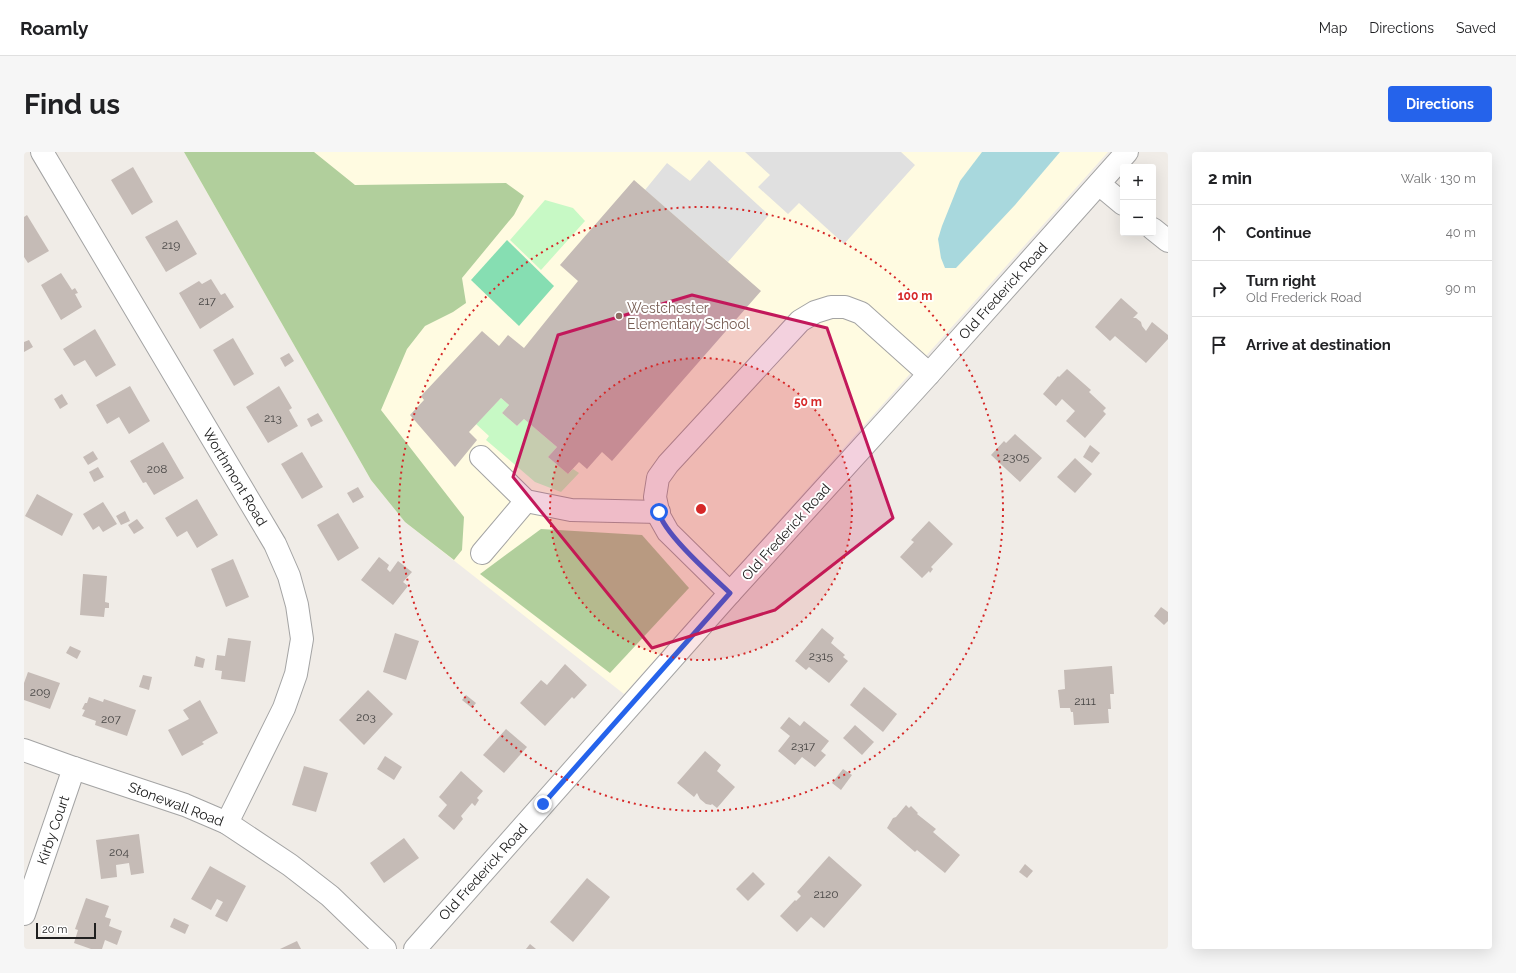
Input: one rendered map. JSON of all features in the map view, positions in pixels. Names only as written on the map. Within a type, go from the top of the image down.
[{"type":"street","name":"Worthmont Road","points":[[42,152],[275,544],[289,576],[297,605],[302,639],[296,674],[284,708],[227,823]]},
{"type":"street","name":"Old Frederick Road","points":[[415,949],[730,593],[929,374],[1127,152]]},
{"type":"street","points":[[1099,184],[1120,202]]},
{"type":"street","points":[[1156,231],[1168,241]]},
{"type":"street","points":[[730,593],[668,532],[659,516],[656,497],[658,478],[668,464],[800,321],[815,312],[831,307],[845,307],[861,313],[929,374]]},
{"type":"street","points":[[481,457],[526,501],[571,510],[659,512]]},
{"type":"street","points":[[482,553],[526,501]]},
{"type":"street","name":"Stonewall Road","points":[[24,750],[185,804],[227,823],[290,865],[330,896],[385,949]]},
{"type":"street","name":"Kirby Court","points":[[24,914],[74,768]]},
{"type":"highlighted area","points":[[692,295],[827,328],[893,518],[775,610],[652,648],[513,477],[558,335]]},
{"type":"shaded area","name":"Westchester Elementary School","points":[[184,152],[1108,152],[624,694],[405,522],[371,480]]},
{"type":"shaded area","points":[[745,152],[901,152],[915,165],[844,244],[799,203],[788,214],[758,187],[770,175]]},
{"type":"shaded area","points":[[709,160],[769,215],[728,262],[645,190],[667,163],[690,181]]},
{"type":"green space","points":[[184,152],[314,152],[355,185],[506,183],[524,196],[514,215],[462,278],[466,303],[453,312],[425,326],[407,349],[381,410],[464,517],[462,550],[454,560],[405,522],[371,480]]},
{"type":"green space","points":[[545,200],[573,208],[585,221],[541,270],[510,240]]},
{"type":"green space","points":[[507,240],[554,286],[519,326],[471,280]]},
{"type":"green space","points":[[501,398],[509,405],[502,413],[517,426],[524,419],[557,447],[548,457],[568,474],[573,469],[579,473],[561,492],[535,482],[486,440],[489,436],[476,424]]},
{"type":"green space","points":[[541,529],[642,535],[689,588],[610,673],[480,574]]},
{"type":"water","points":[[982,152],[1060,152],[1015,205],[956,268],[945,268],[941,258],[938,239],[942,226],[960,181]]},
{"type":"building","points":[[133,167],[153,202],[132,215],[111,180]]},
{"type":"building","points":[[634,180],[761,291],[612,461],[602,452],[587,469],[579,462],[568,474],[548,457],[557,447],[524,419],[517,426],[502,413],[509,405],[501,398],[469,432],[477,440],[455,467],[410,415],[424,400],[421,396],[482,331],[499,346],[508,335],[524,348],[578,281],[560,265]]},
{"type":"building","points":[[27,215],[49,251],[28,263],[24,257],[24,217]]},
{"type":"building","points":[[177,220],[197,254],[166,272],[145,237]]},
{"type":"building","points":[[61,273],[72,290],[75,288],[78,293],[75,294],[82,307],[61,320],[41,285]]},
{"type":"building","points":[[211,279],[221,295],[225,293],[234,307],[200,329],[179,293],[199,281],[202,284]]},
{"type":"building","points":[[1121,298],[1138,313],[1133,318],[1136,318],[1141,322],[1146,331],[1152,322],[1168,335],[1168,339],[1146,363],[1115,336],[1110,341],[1095,327]]},
{"type":"building","points":[[95,329],[116,365],[96,377],[85,360],[74,366],[63,349]]},
{"type":"building","points":[[233,338],[254,374],[234,386],[213,350]]},
{"type":"building","points":[[29,340],[33,347],[24,352],[24,342]]},
{"type":"building","points":[[289,353],[294,361],[285,367],[280,358]]},
{"type":"building","points":[[1067,369],[1091,390],[1089,392],[1106,408],[1103,411],[1106,414],[1085,438],[1066,421],[1075,411],[1062,399],[1056,406],[1043,394],[1058,376],[1059,377]]},
{"type":"building","points":[[130,386],[150,421],[129,434],[119,417],[107,424],[96,405]]},
{"type":"building","points":[[279,386],[292,408],[289,410],[298,426],[268,443],[246,407]]},
{"type":"building","points":[[62,394],[68,404],[60,409],[54,399]]},
{"type":"building","points":[[318,413],[323,421],[311,427],[307,419]]},
{"type":"building","points":[[1015,434],[1042,458],[1020,482],[991,455],[1004,441],[1006,443]]},
{"type":"building","points":[[163,442],[184,478],[154,495],[146,482],[143,483],[130,461]]},
{"type":"building","points":[[1090,445],[1100,453],[1092,463],[1083,457]]},
{"type":"building","points":[[93,451],[98,459],[88,465],[83,457]]},
{"type":"building","points":[[302,452],[323,487],[302,499],[281,464]]},
{"type":"building","points":[[1075,458],[1092,474],[1075,493],[1057,477]]},
{"type":"building","points":[[98,467],[104,477],[94,482],[89,472]]},
{"type":"building","points":[[358,487],[364,497],[353,503],[347,493]]},
{"type":"building","points":[[37,494],[73,514],[62,536],[25,516]]},
{"type":"building","points":[[197,499],[218,535],[197,548],[187,531],[177,537],[165,518]]},
{"type":"building","points":[[103,502],[117,524],[103,532],[99,526],[93,530],[83,514]]},
{"type":"building","points":[[125,511],[130,521],[121,525],[116,516]]},
{"type":"building","points":[[338,513],[359,548],[338,561],[317,525]]},
{"type":"building","points":[[137,519],[144,528],[134,534],[128,525]]},
{"type":"building","points":[[929,521],[953,544],[931,567],[933,569],[930,573],[929,571],[922,578],[900,557],[914,542],[911,540]]},
{"type":"building","points":[[379,557],[389,565],[387,569],[390,572],[398,561],[412,572],[403,582],[408,586],[393,605],[361,580]]},
{"type":"building","points":[[233,559],[249,597],[226,607],[211,569]]},
{"type":"building","points":[[83,574],[107,576],[105,602],[109,603],[109,608],[105,608],[104,617],[80,615]]},
{"type":"building","points":[[1161,607],[1168,612],[1168,621],[1164,625],[1154,616]]},
{"type":"building","points":[[822,628],[834,638],[831,643],[845,655],[843,657],[848,661],[829,683],[809,667],[806,670],[795,661]]},
{"type":"building","points":[[395,633],[419,641],[406,680],[383,672]]},
{"type":"building","points":[[228,638],[251,641],[245,682],[221,679],[222,671],[215,670],[217,655],[225,656]]},
{"type":"building","points":[[70,646],[81,651],[77,659],[66,653]]},
{"type":"building","points":[[196,656],[205,659],[203,668],[194,666]]},
{"type":"building","points":[[565,664],[587,685],[574,699],[572,697],[545,726],[520,703],[541,680],[547,685]]},
{"type":"building","points":[[1112,666],[1114,694],[1110,694],[1111,709],[1108,709],[1109,723],[1074,725],[1073,712],[1071,712],[1070,708],[1060,708],[1058,690],[1065,689],[1064,670]]},
{"type":"building","points":[[28,672],[60,683],[50,709],[24,700],[24,683]]},
{"type":"building","points":[[143,675],[152,677],[149,690],[139,687]]},
{"type":"building","points":[[864,687],[897,714],[883,732],[850,705]]},
{"type":"building","points":[[368,690],[393,714],[364,745],[339,720]]},
{"type":"building","points":[[466,695],[476,703],[472,708],[462,700]]},
{"type":"building","points":[[89,697],[103,702],[104,699],[136,710],[127,736],[95,725],[96,721],[82,716],[85,710],[82,709],[85,703],[87,703]]},
{"type":"building","points":[[200,700],[218,733],[202,742],[204,744],[182,756],[168,730],[189,719],[183,710]]},
{"type":"building","points":[[789,717],[800,726],[804,721],[829,741],[821,751],[826,755],[815,767],[802,757],[795,765],[778,751],[790,736],[780,728]]},
{"type":"building","points":[[855,725],[874,742],[862,755],[843,738]]},
{"type":"building","points":[[506,729],[527,747],[504,773],[483,755]]},
{"type":"building","points":[[705,751],[721,765],[717,771],[735,787],[717,808],[712,804],[706,804],[700,799],[697,793],[694,797],[677,783]]},
{"type":"building","points":[[385,756],[402,767],[394,780],[377,769]]},
{"type":"building","points":[[304,766],[328,773],[316,812],[292,805]]},
{"type":"building","points":[[843,769],[852,775],[841,790],[832,783]]},
{"type":"building","points":[[461,771],[483,791],[477,798],[479,800],[475,806],[472,803],[461,816],[463,819],[454,830],[438,816],[447,805],[439,797]]},
{"type":"building","points":[[906,805],[909,808],[911,806],[918,813],[917,814],[936,829],[933,832],[960,855],[945,873],[917,850],[915,852],[887,828],[893,818],[896,817]]},
{"type":"building","points":[[139,834],[144,873],[131,875],[129,863],[116,865],[117,877],[101,879],[96,840]]},
{"type":"building","points":[[404,838],[419,858],[384,883],[370,863]]},
{"type":"building","points":[[829,856],[862,885],[824,928],[811,917],[797,932],[780,916],[795,900],[796,901],[801,896],[797,892]]},
{"type":"building","points":[[1025,864],[1033,871],[1027,878],[1019,872]]},
{"type":"building","points":[[210,866],[246,886],[227,922],[215,916],[223,902],[217,899],[211,910],[191,899]]},
{"type":"building","points":[[753,872],[765,884],[748,901],[736,889]]},
{"type":"building","points":[[587,878],[610,897],[573,942],[550,922]]},
{"type":"building","points":[[86,898],[109,906],[105,917],[111,919],[109,926],[122,931],[117,945],[105,940],[102,949],[91,949],[74,943],[78,930],[75,929]]},
{"type":"building","points":[[174,918],[189,925],[185,934],[170,927]]},
{"type":"building","points":[[297,941],[301,949],[280,949]]},
{"type":"building","points":[[530,944],[536,949],[526,949]]},
{"type":"place","name":"Westchester Elementary School","points":[[619,316]]},
{"type":"route","points":[[543,804],[730,593],[668,532],[659,516],[659,512]]}]
